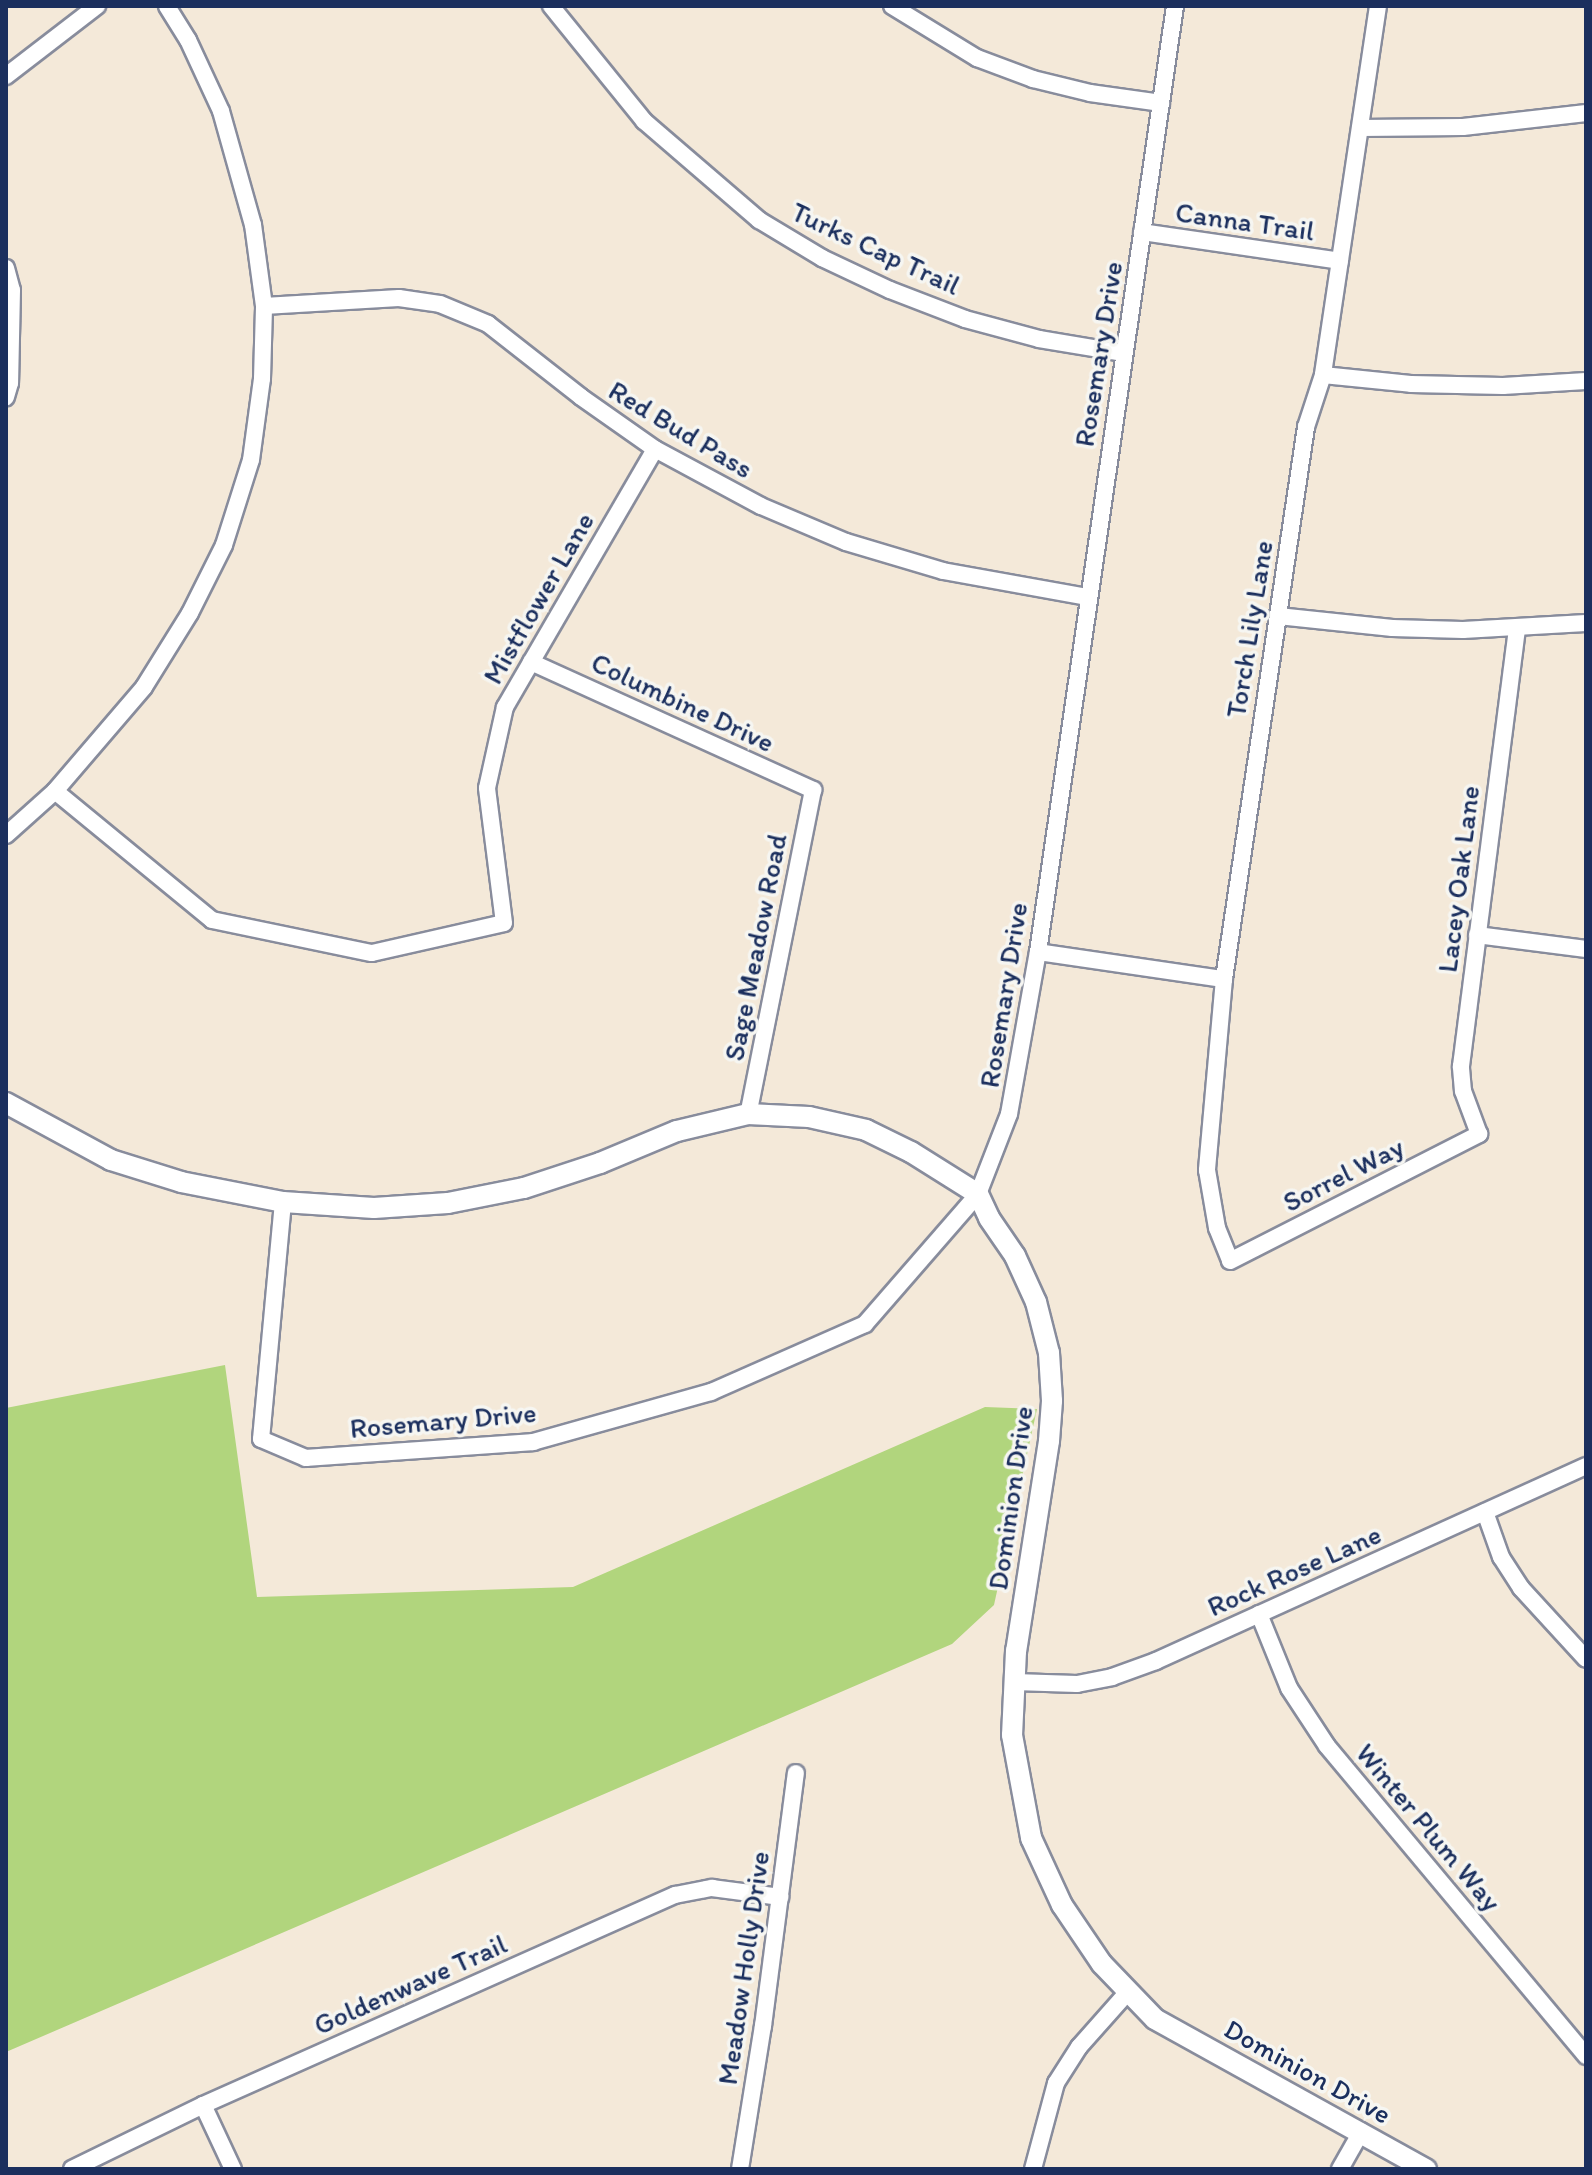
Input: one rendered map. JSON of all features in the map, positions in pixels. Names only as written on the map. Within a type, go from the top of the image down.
[{"type":"street","points":[[6,76],[97,6]]},
{"type":"street","points":[[6,835],[55,791],[144,687],[190,613],[224,545],[251,460],[262,379],[264,306],[253,225],[221,111],[188,40],[167,6]]},
{"type":"street","name":"Turks Cap Trail","points":[[551,6],[644,121],[759,220],[809,250],[890,290],[965,319],[1039,339],[1124,353]]},
{"type":"street","points":[[892,6],[977,58],[1033,79],[1090,93],[1161,103]]},
{"type":"street","name":"Rosemary Drive","points":[[283,1202],[261,1439],[306,1458],[533,1442],[711,1392],[865,1324],[978,1194],[1009,1114],[1038,952],[1175,6]]},
{"type":"street","name":"Torch Lily Lane","points":[[1230,1261],[1217,1228],[1207,1170],[1224,979],[1306,427],[1323,375],[1378,6]]},
{"type":"street","points":[[1360,128],[1463,127],[1586,113]]},
{"type":"street","name":"Canna Trail","points":[[1142,232],[1340,261]]},
{"type":"street","points":[[6,268],[12,290],[10,383],[6,397]]},
{"type":"street","name":"Red Bud Pass","points":[[264,306],[399,298],[440,304],[488,324],[581,397],[655,449],[761,506],[846,542],[943,571],[1087,597]]},
{"type":"street","points":[[1323,375],[1472,385],[1586,381]]},
{"type":"street","name":"Mistflower Lane","points":[[55,791],[212,920],[372,953],[504,923],[487,788],[505,707],[655,449]]},
{"type":"street","points":[[1278,616],[1392,628],[1517,629],[1586,623]]},
{"type":"street","name":"Lacey Oak Lane","points":[[1479,1134],[1463,1091],[1461,1066],[1517,629]]},
{"type":"street","name":"Columbine Drive","points":[[531,662],[813,790]]},
{"type":"street","name":"Sage Meadow Road","points":[[748,1114],[813,790]]},
{"type":"street","points":[[1477,935],[1586,949]]},
{"type":"street","points":[[1038,952],[1224,979]]},
{"type":"street","name":"Dominion Drive","points":[[6,1103],[111,1160],[181,1182],[283,1202],[374,1208],[448,1203],[524,1188],[600,1163],[677,1131],[748,1114],[809,1117],[866,1130],[911,1152],[978,1194],[989,1218],[1015,1256],[1036,1302],[1049,1353],[1052,1401],[1014,1682],[1012,1735],[1031,1838],[1062,1905],[1102,1964],[1155,2019],[1426,2169]]},
{"type":"street","name":"Sorrel Way","points":[[1230,1261],[1479,1134]]},
{"type":"street","name":"Rock Rose Lane","points":[[1014,1682],[1077,1684],[1112,1677],[1586,1466]]},
{"type":"street","points":[[1485,1512],[1501,1557],[1521,1588],[1586,1659]]},
{"type":"street","name":"Winter Plum Way","points":[[1259,1614],[1289,1688],[1327,1746],[1586,2056]]},
{"type":"street","name":"Meadow Holly Drive","points":[[740,2169],[796,1773]]},
{"type":"street","name":"Goldenwave Trail","points":[[72,2169],[203,2105],[675,1895],[712,1888],[780,1897]]},
{"type":"street","points":[[1033,2169],[1056,2083],[1079,2047],[1127,1993]]},
{"type":"street","points":[[203,2105],[233,2169]]},
{"type":"street","points":[[1340,2169],[1361,2132]]},
{"type":"green space","points":[[225,1365],[257,1597],[573,1587],[985,1407],[1037,1409],[994,1605],[952,1644],[6,2052],[6,1408]]}]
